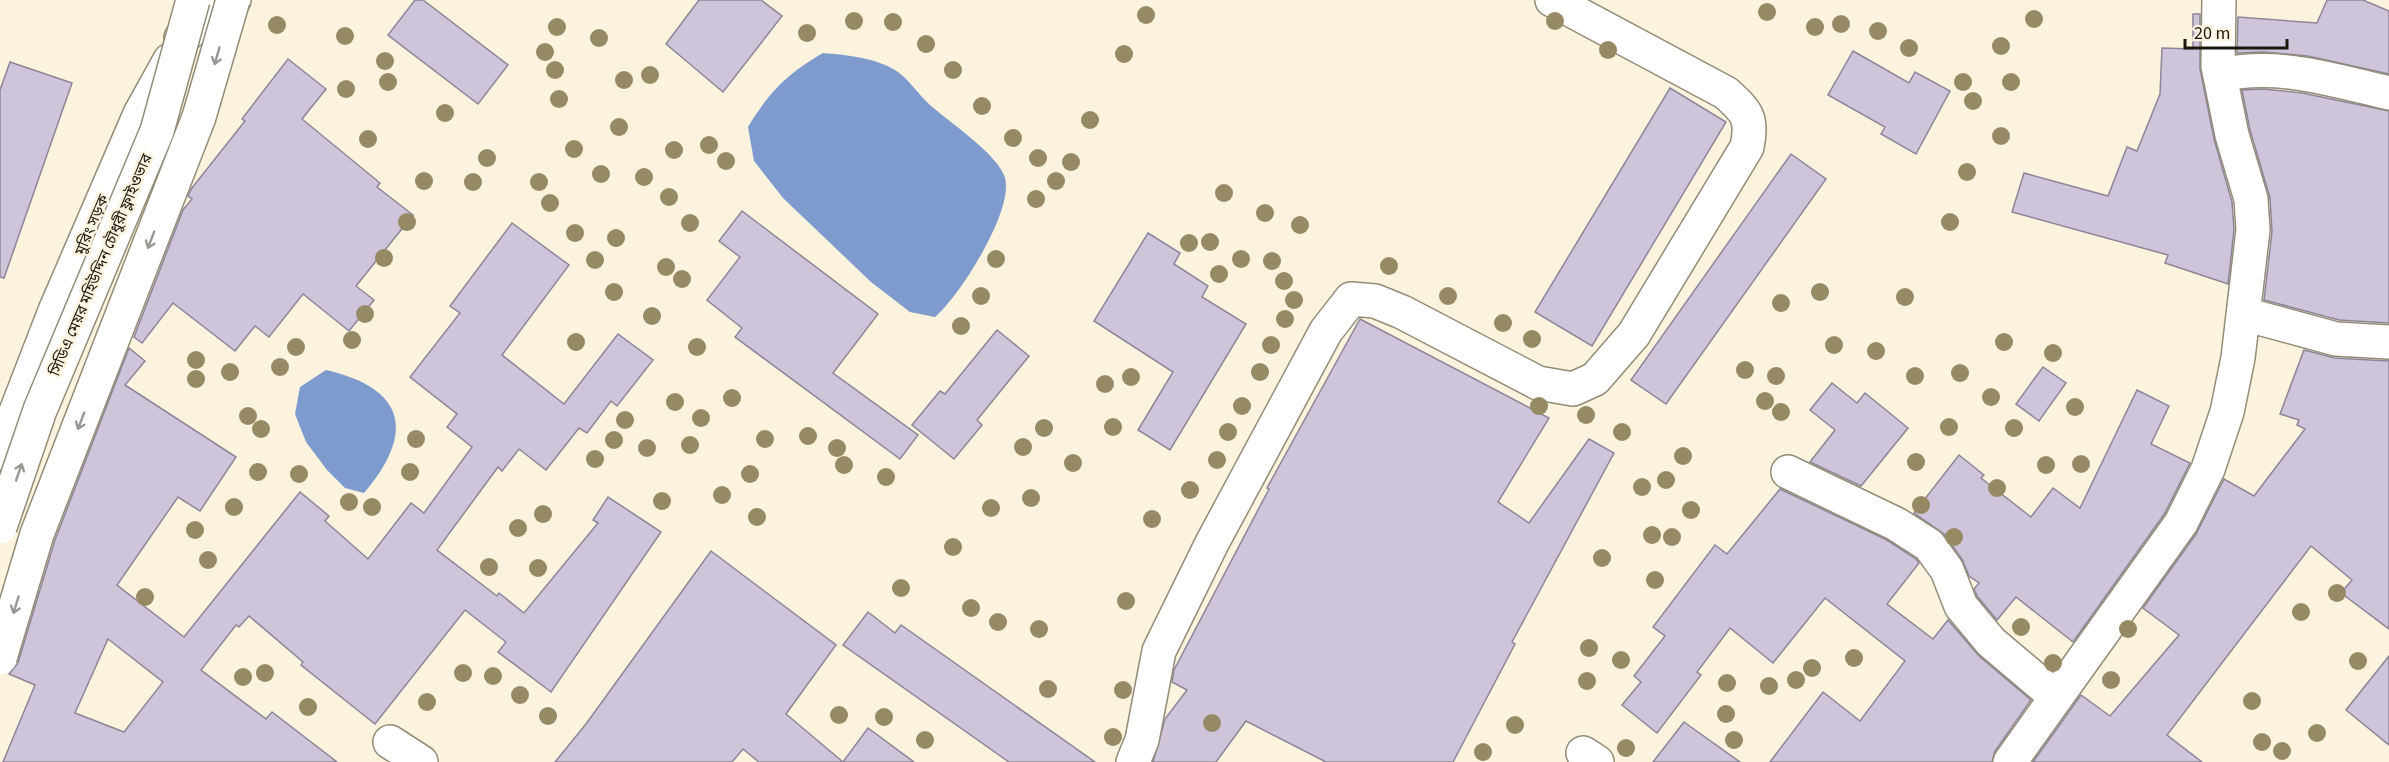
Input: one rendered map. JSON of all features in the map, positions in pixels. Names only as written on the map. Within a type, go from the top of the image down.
[{"type":"main road","name":"মুরিং সড়ক","points":[[0,453],[55,311],[126,147],[181,38],[194,0]]},
{"type":"main road","name":"সিডিএ মেয়র মহিউদ্দিন চৌধুরী ফ্লাইওভার","points":[[0,527],[40,410],[157,131],[194,0]]},
{"type":"main road","points":[[181,38],[234,0]]},
{"type":"main road","points":[[0,658],[37,534],[199,117],[234,0]]},
{"type":"main road","points":[[1133,762],[1142,740],[1159,651],[1177,612],[1326,331],[1351,299],[1374,301],[1402,312],[1538,383],[1573,388],[1595,378],[1634,334],[1748,147],[1751,127],[1742,107],[1726,93],[1552,0]]},
{"type":"main road","points":[[2010,762],[2181,523],[2208,469],[2228,412],[2244,314],[2253,230],[2251,199],[2232,135],[2220,75],[2219,0]]},
{"type":"main road","points":[[2220,75],[2260,69],[2290,71],[2389,93]]},
{"type":"main road","points":[[2244,314],[2336,339],[2389,342]]},
{"type":"main road","points":[[1788,472],[1896,524],[1929,545],[1947,570],[1961,606],[1991,642],[2056,698]]},
{"type":"main road","points":[[390,742],[421,762]]},
{"type":"water","points":[[823,53],[872,60],[898,72],[930,105],[983,149],[1001,169],[1005,178],[1006,192],[1001,210],[983,252],[958,291],[935,317],[910,312],[871,282],[783,198],[754,161],[748,127],[756,114],[780,84],[799,68]]},
{"type":"water","points":[[326,370],[352,378],[373,388],[386,401],[394,415],[396,432],[391,451],[381,471],[364,493],[345,488],[327,470],[306,442],[295,414],[300,387]]},
{"type":"building","points":[[415,0],[423,0],[508,65],[478,104],[388,35]]},
{"type":"building","points":[[699,0],[761,0],[782,16],[723,92],[666,44]]},
{"type":"building","points":[[2327,0],[2363,0],[2389,11],[2389,74],[2308,56],[2264,52],[2237,53],[2238,17],[2317,23]]},
{"type":"building","points":[[2193,14],[2200,14],[2200,69],[2214,139],[2232,202],[2234,230],[2228,284],[2165,263],[2168,255],[2012,212],[2024,173],[2108,196],[2127,147],[2137,151],[2160,94],[2162,48],[2193,49]]},
{"type":"building","points":[[1853,51],[1909,83],[1915,72],[1950,91],[1916,154],[1881,134],[1885,127],[1828,95]]},
{"type":"building","points":[[288,59],[326,89],[302,119],[380,183],[377,187],[413,215],[356,286],[374,300],[349,331],[303,294],[269,337],[255,326],[235,351],[173,303],[142,343],[134,337],[183,210],[192,199],[188,196],[192,188],[245,121],[242,119]]},
{"type":"building","points":[[10,62],[72,83],[4,278],[0,277],[0,90]]},
{"type":"building","points":[[1670,88],[1726,122],[1592,346],[1535,312]]},
{"type":"building","points":[[2263,89],[2302,93],[2389,111],[2389,323],[2339,320],[2264,300],[2272,232],[2270,198],[2250,130],[2242,90]]},
{"type":"building","points":[[1791,154],[1826,179],[1666,404],[1631,380]]},
{"type":"building","points":[[742,211],[878,314],[833,373],[918,435],[900,459],[735,337],[742,328],[707,300],[740,257],[719,241]]},
{"type":"building","points":[[512,223],[569,265],[502,355],[564,404],[618,334],[653,360],[617,406],[611,401],[587,433],[579,428],[546,470],[519,449],[502,471],[498,467],[437,550],[497,596],[499,593],[524,613],[598,523],[593,520],[608,497],[661,532],[551,692],[498,652],[506,642],[465,610],[375,724],[301,665],[303,662],[249,616],[239,627],[236,625],[201,670],[266,719],[272,712],[337,762],[3,762],[35,685],[9,674],[18,663],[55,540],[129,348],[145,361],[125,385],[236,457],[200,511],[178,497],[117,585],[184,637],[300,492],[329,516],[325,521],[368,559],[411,503],[424,513],[472,447],[447,427],[457,414],[410,377],[460,313],[450,306]],"holes":[[[108,639],[163,682],[124,732],[75,713]]]},
{"type":"building","points":[[1148,233],[1180,253],[1174,264],[1208,286],[1202,297],[1246,324],[1170,450],[1138,430],[1173,372],[1094,321]]},
{"type":"building","points":[[1360,319],[1549,418],[1498,502],[1529,523],[1589,439],[1614,453],[1512,642],[1515,644],[1453,762],[1326,762],[1246,721],[1216,762],[1153,762],[1165,719],[1187,690],[1172,682],[1174,670],[1269,489],[1267,488]]},
{"type":"building","points":[[997,330],[1029,356],[977,420],[982,425],[954,459],[912,425],[940,391],[945,394]]},
{"type":"building","points":[[2304,350],[2335,358],[2389,361],[2389,629],[2341,593],[2352,580],[2311,546],[2167,735],[2202,762],[2033,762],[2081,695],[2110,716],[2179,635],[2143,608],[2196,534],[2224,479],[2254,496],[2305,429],[2297,425],[2299,420],[2280,414]]},
{"type":"building","points":[[2043,367],[2066,383],[2039,421],[2016,404]]},
{"type":"building","points":[[1832,383],[1857,403],[1865,393],[1908,428],[1861,486],[1810,462],[1835,430],[1810,410]]},
{"type":"building","points":[[2137,390],[2169,406],[2151,444],[2190,463],[2165,513],[2073,642],[2016,597],[1997,620],[1977,596],[1974,589],[1979,583],[1969,576],[1962,559],[1944,534],[1914,513],[1959,455],[1984,475],[1981,478],[2031,517],[2053,488],[2080,508]]},
{"type":"building","points":[[1780,489],[1887,540],[1916,559],[1919,563],[1887,604],[1933,639],[1948,620],[1979,656],[2031,700],[1995,751],[1992,762],[1770,762],[1823,692],[1860,721],[1905,661],[1825,598],[1773,663],[1730,628],[1697,672],[1701,675],[1657,733],[1622,705],[1641,682],[1634,676],[1665,636],[1653,627],[1715,545],[1727,554]]},
{"type":"building","points":[[711,551],[836,645],[786,714],[843,762],[759,762],[743,749],[732,762],[555,762],[586,724]]},
{"type":"building","points":[[868,612],[895,633],[901,625],[1095,762],[1009,762],[843,645]]},
{"type":"building","points":[[2389,656],[2389,745],[2346,710]]},
{"type":"building","points":[[1684,722],[1740,762],[1653,762]]},
{"type":"building","points":[[868,728],[914,762],[843,762]]}]
